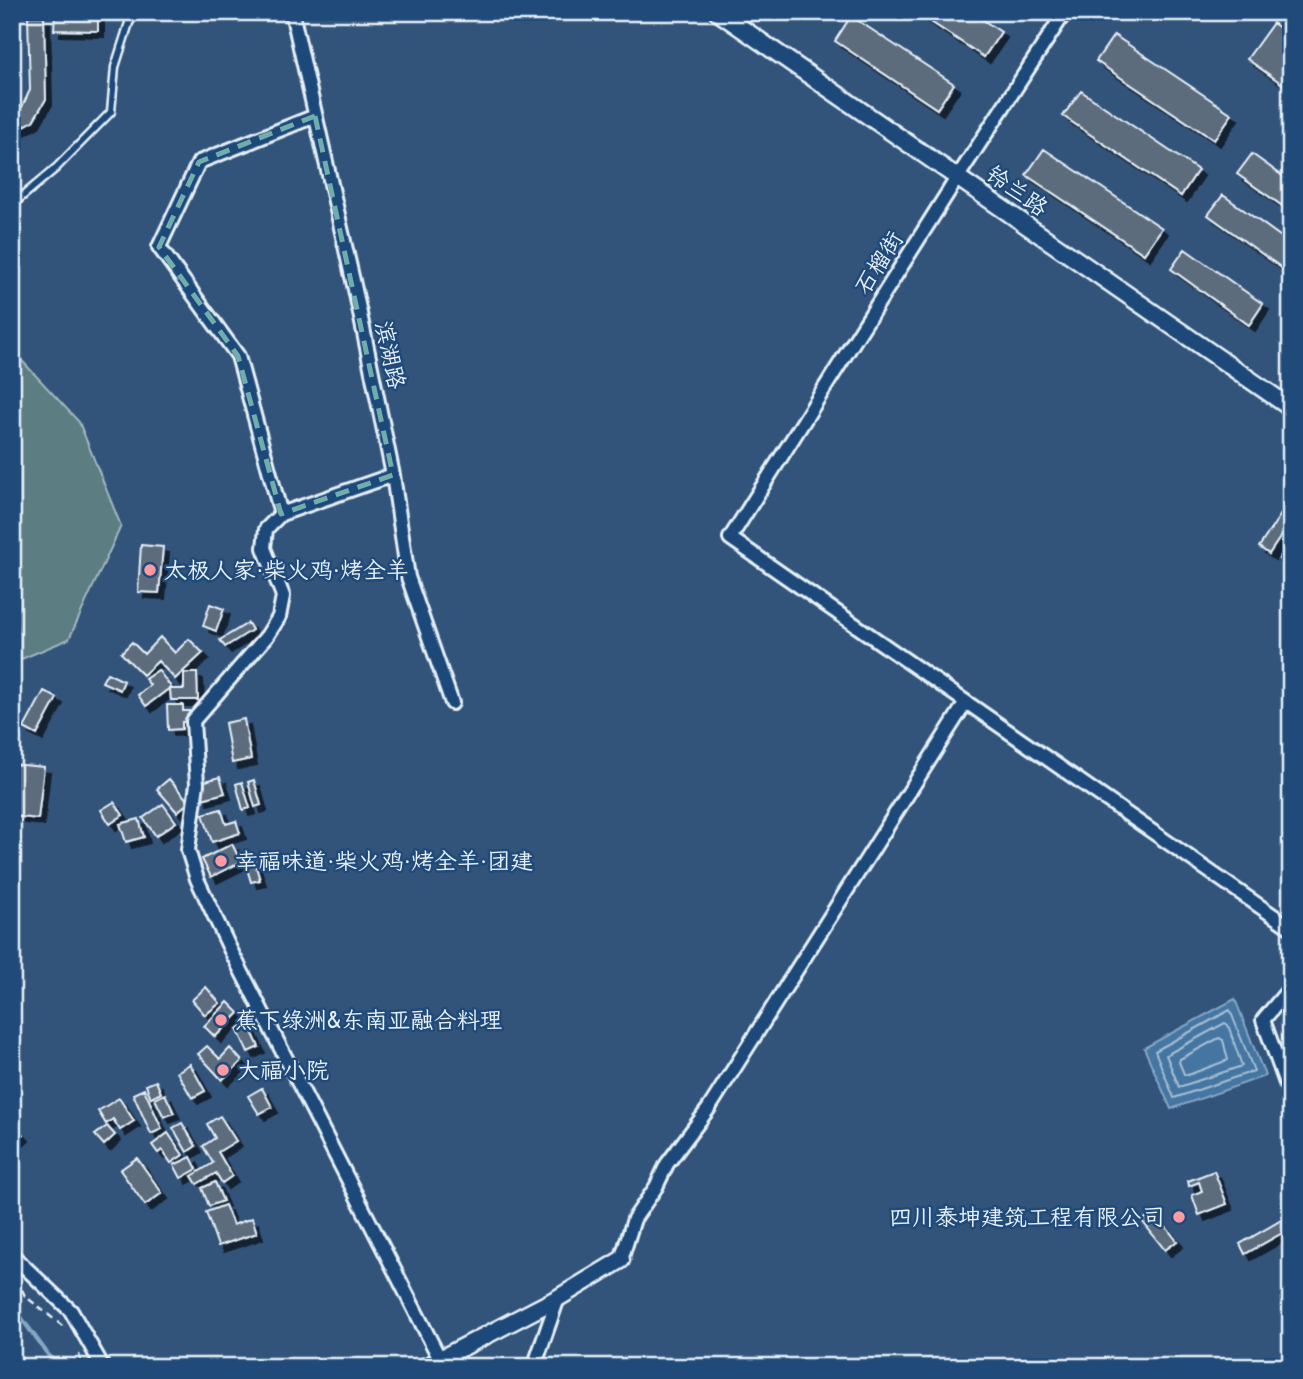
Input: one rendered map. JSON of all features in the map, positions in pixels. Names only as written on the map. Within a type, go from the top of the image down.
[{"type":"street","name":"滨湖路","points":[[292,12],[356,294],[393,475],[408,578],[452,703]]},
{"type":"street","name":"铃兰路","points":[[718,12],[1291,408]]},
{"type":"street","name":"石榴街","points":[[966,702],[730,538],[1065,12]]},
{"type":"street","points":[[281,514],[238,356],[159,247],[199,162],[315,116]]},
{"type":"street","points":[[393,475],[281,514],[266,530],[264,548],[283,596],[279,617],[267,636],[193,720],[197,784],[188,850],[197,879],[230,949],[442,1363]]},
{"type":"street","points":[[420,1367],[442,1363],[621,1260],[634,1219],[667,1164],[709,1108],[966,702],[1291,928]]},
{"type":"street","points":[[1291,988],[1263,1020],[1291,1097]]},
{"type":"street","points":[[12,1255],[71,1311],[103,1367]]},
{"type":"street","points":[[534,1367],[558,1298]]},
{"type":"lane","points":[[12,205],[56,168],[111,112],[115,67],[129,23],[136,12]]},
{"type":"path","points":[[15,1274],[26,1296],[69,1331]]},
{"type":"path","points":[[79,1354],[82,1367]]},
{"type":"highlighted area","points":[[315,116],[393,475],[281,514],[238,356],[159,247],[199,162]]},
{"type":"green space","points":[[12,350],[79,422],[121,526],[69,639],[12,663]]},
{"type":"water","points":[[1235,999],[1265,1076],[1171,1109],[1144,1048]]},
{"type":"building","points":[[55,12],[98,12],[98,31],[54,30]]},
{"type":"building","points":[[916,12],[971,12],[1001,32],[984,57]]},
{"type":"building","points":[[28,16],[44,16],[46,99],[33,121],[12,133],[12,113],[22,107],[30,90]]},
{"type":"building","points":[[851,16],[954,84],[937,109],[835,41]]},
{"type":"building","points":[[1273,23],[1291,36],[1291,90],[1247,59]]},
{"type":"building","points":[[1114,35],[1232,114],[1214,140],[1096,61]]},
{"type":"building","points":[[1081,91],[1198,170],[1181,196],[1063,116]]},
{"type":"building","points":[[1044,149],[1162,228],[1144,254],[1026,175]]},
{"type":"building","points":[[1252,154],[1291,182],[1291,212],[1237,174]]},
{"type":"building","points":[[1223,195],[1291,244],[1291,264],[1286,271],[1208,215]]},
{"type":"building","points":[[1185,249],[1263,304],[1249,325],[1171,269]]},
{"type":"building","points":[[1291,499],[1291,521],[1269,554],[1259,547]]},
{"type":"building","points":[[1291,542],[1291,565],[1290,566],[1279,559]]},
{"type":"building","name":"太极人家·柴火鸡·烤全羊","points":[[141,545],[163,547],[159,593],[138,592]]},
{"type":"building","points":[[210,604],[224,609],[216,631],[203,626]]},
{"type":"building","points":[[248,623],[252,630],[225,647],[220,640]]},
{"type":"building","points":[[160,637],[175,653],[189,639],[203,653],[175,679],[158,661],[143,675],[121,653],[132,642],[144,654]]},
{"type":"building","points":[[158,670],[171,687],[146,706],[138,695],[150,685],[145,679]]},
{"type":"building","points":[[107,673],[124,681],[120,690],[102,682]]},
{"type":"building","points":[[184,673],[197,673],[198,700],[171,700],[170,689],[184,689]]},
{"type":"building","points":[[44,691],[57,698],[37,735],[24,728]]},
{"type":"building","points":[[167,705],[183,705],[183,711],[189,711],[190,721],[182,722],[182,729],[168,730]]},
{"type":"building","points":[[244,719],[251,759],[232,763],[225,723]]},
{"type":"building","points":[[12,764],[44,767],[38,819],[12,816]]},
{"type":"building","points":[[220,777],[225,793],[202,799],[198,783]]},
{"type":"building","points":[[169,779],[189,802],[177,812],[157,789]]},
{"type":"building","points":[[254,780],[261,805],[255,807],[248,782]]},
{"type":"building","points":[[242,782],[250,808],[243,810],[236,784]]},
{"type":"building","points":[[114,802],[123,815],[110,824],[101,810]]},
{"type":"building","points":[[163,804],[176,822],[156,836],[143,818]]},
{"type":"building","points":[[221,809],[226,824],[236,821],[240,833],[212,842],[203,814]]},
{"type":"building","points":[[139,819],[144,837],[126,842],[120,824]]},
{"type":"building","name":"幸福味道·柴火鸡·烤全羊·团建","points":[[232,844],[241,862],[211,877],[202,859]]},
{"type":"building","points":[[254,860],[260,880],[251,882],[245,862]]},
{"type":"building","points":[[206,987],[220,1003],[205,1015],[192,1000]]},
{"type":"building","name":"蕉下绿洲&东南亚融合料理","points":[[228,1002],[239,1013],[215,1037],[204,1026]]},
{"type":"building","points":[[248,1023],[259,1047],[248,1052],[237,1029]]},
{"type":"building","name":"大福小院","points":[[207,1046],[220,1059],[230,1048],[242,1061],[222,1080],[198,1054]]},
{"type":"building","points":[[190,1064],[205,1091],[192,1098],[177,1072]]},
{"type":"building","points":[[156,1081],[161,1093],[151,1098],[146,1085]]},
{"type":"building","points":[[262,1088],[272,1107],[259,1114],[248,1096]]},
{"type":"building","points":[[144,1089],[162,1129],[151,1134],[133,1094]]},
{"type":"building","points":[[165,1094],[174,1113],[164,1117],[155,1099]]},
{"type":"building","points":[[119,1098],[134,1121],[120,1130],[113,1119],[106,1124],[98,1111]]},
{"type":"building","points":[[220,1116],[236,1141],[218,1152],[232,1176],[222,1183],[216,1173],[197,1184],[192,1176],[213,1163],[203,1146],[215,1138],[207,1124]]},
{"type":"building","points":[[12,1123],[23,1135],[12,1145]]},
{"type":"building","points":[[182,1123],[196,1146],[187,1152],[173,1128]]},
{"type":"building","points":[[107,1126],[115,1135],[104,1145],[95,1135]]},
{"type":"building","points":[[168,1133],[183,1155],[171,1163],[162,1150],[158,1153],[152,1145]]},
{"type":"building","points":[[191,1157],[197,1169],[181,1178],[174,1165]]},
{"type":"building","points":[[137,1158],[162,1193],[145,1205],[120,1170]]},
{"type":"building","points":[[1214,1171],[1227,1204],[1199,1215],[1192,1195],[1202,1191],[1199,1182],[1189,1186],[1188,1181]]},
{"type":"building","points":[[215,1182],[223,1201],[209,1206],[202,1188]]},
{"type":"building","points":[[225,1205],[233,1225],[252,1218],[257,1233],[218,1246],[206,1212]]},
{"type":"building","points":[[1154,1212],[1177,1241],[1165,1250],[1142,1221]]},
{"type":"building","points":[[1290,1215],[1291,1228],[1245,1254],[1240,1244]]},
{"type":"waterway","points":[[12,1305],[57,1367]]},
{"type":"place","name":"太极人家·柴火鸡·烤全羊","points":[[150,570]]},
{"type":"place","name":"幸福味道·柴火鸡·烤全羊·团建","points":[[221,861]]},
{"type":"place","name":"蕉下绿洲&东南亚融合料理","points":[[221,1020]]},
{"type":"place","name":"大福小院","points":[[223,1070]]},
{"type":"place","name":"四川泰坤建筑工程有限公司","points":[[1179,1217]]}]
